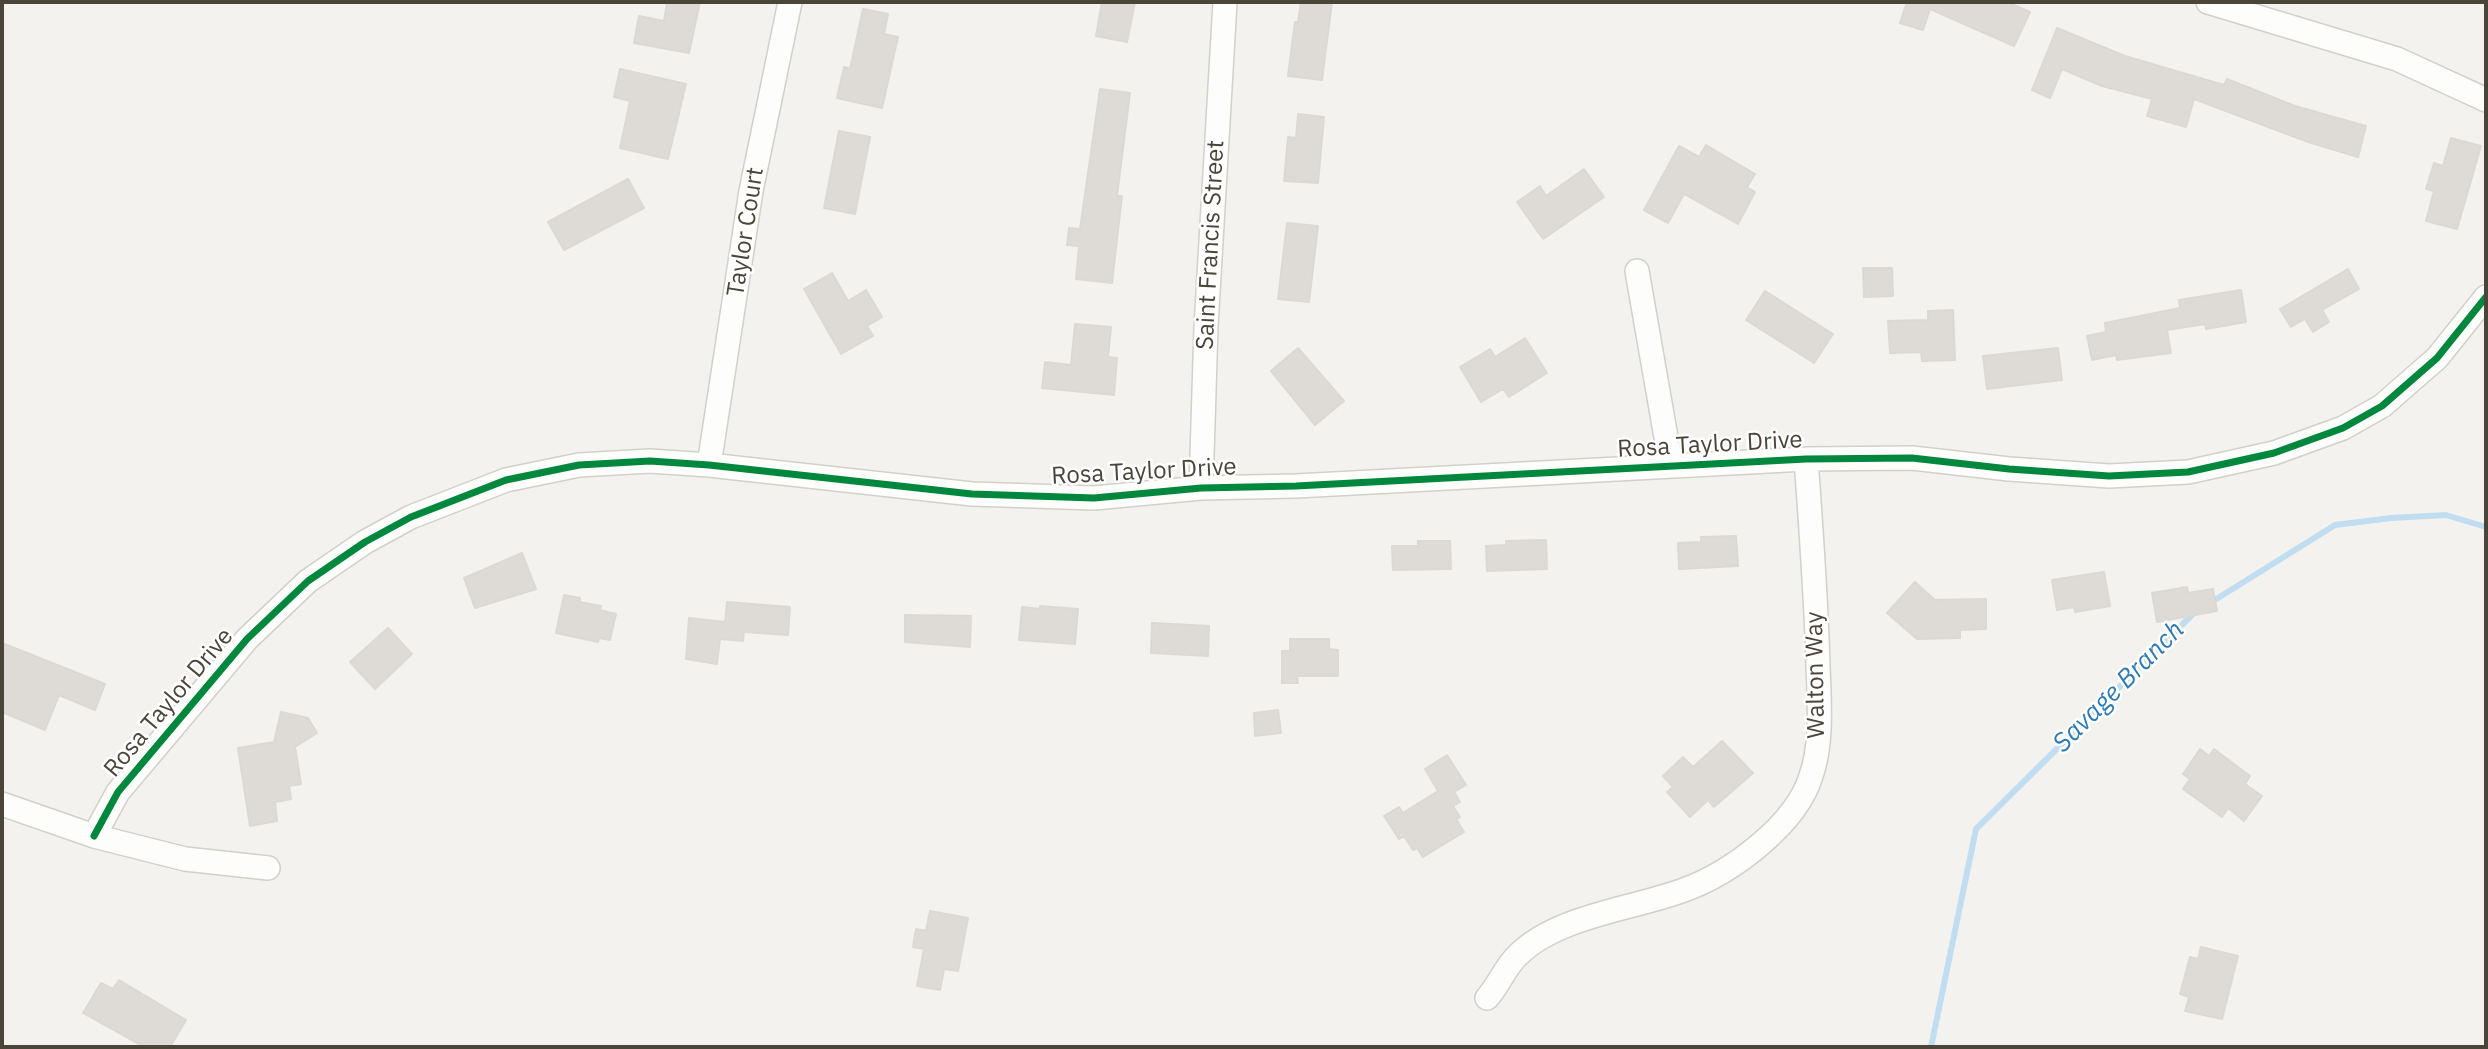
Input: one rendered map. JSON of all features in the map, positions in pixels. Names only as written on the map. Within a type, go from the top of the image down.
[{"type":"street","name":"Taylor Court","points":[[709,465],[751,191],[790,2]]},
{"type":"street","name":"Saint Francis Street","points":[[1201,488],[1206,327],[1226,2]]},
{"type":"street","points":[[2208,2],[2397,59],[2486,100]]},
{"type":"street","points":[[1637,271],[1671,466]]},
{"type":"street","name":"Rosa Taylor Drive","points":[[94,836],[118,792],[247,639],[309,581],[365,541],[411,517],[506,480],[579,465],[650,461],[972,494],[1094,498],[1201,488],[1296,486],[1806,458],[1912,458],[2009,469],[2109,476],[2175,473],[2274,453],[2337,430],[2382,407],[2438,358],[2486,297]]},
{"type":"street","name":"Walton Way","points":[[1487,998],[1517,956],[1540,938],[1571,923],[1670,896],[1702,884],[1729,869],[1752,850],[1796,806],[1811,778],[1817,752],[1819,724],[1806,458]]},
{"type":"street","points":[[2,804],[94,836],[185,859],[268,868]]},
{"type":"building","points":[[667,2],[700,2],[689,53],[634,43],[639,16],[664,21]]},
{"type":"building","points":[[1102,2],[1135,2],[1127,42],[1096,36]]},
{"type":"building","points":[[1301,2],[1332,2],[1322,80],[1288,76],[1295,22],[1298,22]]},
{"type":"building","points":[[1907,2],[2007,2],[2030,12],[2014,46],[1930,9],[1923,30],[1900,23]]},
{"type":"building","points":[[863,9],[888,14],[884,34],[898,37],[882,108],[837,98],[844,67],[850,69]]},
{"type":"building","points":[[2057,28],[2125,56],[2224,85],[2227,79],[2295,106],[2366,126],[2358,157],[2308,142],[2194,99],[2186,127],[2147,116],[2152,99],[2102,86],[2062,69],[2050,98],[2032,90]]},
{"type":"building","points":[[620,69],[686,84],[668,159],[620,148],[630,101],[614,97]]},
{"type":"building","points":[[1100,89],[1130,93],[1117,196],[1122,196],[1112,283],[1076,279],[1079,246],[1067,245],[1069,228],[1080,229]]},
{"type":"building","points":[[1298,114],[1324,117],[1318,183],[1284,181],[1288,137],[1296,138]]},
{"type":"building","points":[[839,131],[870,137],[855,214],[824,208]]},
{"type":"building","points":[[2451,138],[2481,146],[2457,229],[2426,221],[2434,191],[2426,189],[2434,163],[2443,166]]},
{"type":"building","points":[[1706,145],[1755,174],[1747,187],[1755,192],[1738,224],[1684,194],[1668,223],[1644,210],[1679,146],[1699,157]]},
{"type":"building","points":[[1584,169],[1604,197],[1543,239],[1517,202],[1540,186],[1546,196]]},
{"type":"building","points":[[628,179],[644,208],[564,250],[548,222]]},
{"type":"building","points":[[1287,223],[1318,226],[1309,302],[1278,299]]},
{"type":"building","points":[[1863,268],[1892,268],[1893,296],[1864,297]]},
{"type":"building","points":[[2348,269],[2359,289],[2322,310],[2329,322],[2313,332],[2305,319],[2291,327],[2280,309]]},
{"type":"building","points":[[832,273],[848,301],[866,290],[882,317],[867,326],[873,336],[841,354],[804,289]]},
{"type":"building","points":[[2241,290],[2246,322],[2206,329],[2205,324],[2167,330],[2171,353],[2117,360],[2116,355],[2092,360],[2087,336],[2106,332],[2105,323],[2180,308],[2179,300]]},
{"type":"building","points":[[1765,291],[1833,334],[1814,363],[1746,320]]},
{"type":"building","points":[[1953,310],[1955,360],[1922,361],[1921,352],[1890,353],[1888,321],[1928,320],[1928,311]]},
{"type":"building","points":[[1075,324],[1111,327],[1108,357],[1117,358],[1114,395],[1042,388],[1045,362],[1071,365]]},
{"type":"building","points":[[1525,338],[1547,373],[1509,397],[1503,389],[1481,402],[1460,367],[1490,349],[1495,357]]},
{"type":"building","points":[[1298,348],[1344,401],[1315,425],[1271,371]]},
{"type":"building","points":[[2058,348],[2062,380],[1987,389],[1983,356]]},
{"type":"building","points":[[1736,536],[1738,566],[1679,569],[1678,543],[1701,542],[1701,537]]},
{"type":"building","points":[[1546,540],[1547,569],[1487,571],[1486,546],[1506,545],[1506,541]]},
{"type":"building","points":[[1418,541],[1450,541],[1451,569],[1393,570],[1392,546],[1418,546]]},
{"type":"building","points":[[522,553],[536,589],[475,608],[464,578]]},
{"type":"building","points":[[2104,572],[2110,606],[2075,612],[2074,607],[2057,610],[2052,580]]},
{"type":"building","points":[[1915,582],[1935,600],[1986,599],[1986,629],[1960,630],[1960,638],[1917,639],[1887,613]]},
{"type":"building","points":[[2187,587],[2188,593],[2213,589],[2217,611],[2157,622],[2152,593]]},
{"type":"building","points":[[564,595],[580,598],[580,602],[601,606],[600,610],[616,614],[610,640],[599,638],[598,642],[556,633]]},
{"type":"building","points":[[727,602],[790,607],[788,635],[744,632],[743,641],[720,639],[717,664],[686,659],[689,618],[725,622]]},
{"type":"building","points":[[1040,606],[1078,609],[1075,644],[1019,640],[1022,607],[1040,609]]},
{"type":"building","points":[[905,615],[971,616],[970,647],[905,642]]},
{"type":"building","points":[[1152,623],[1209,626],[1208,656],[1151,653]]},
{"type":"building","points":[[388,628],[412,654],[375,689],[350,662]]},
{"type":"building","points":[[1290,639],[1329,639],[1329,649],[1338,650],[1338,676],[1297,676],[1298,683],[1282,683],[1282,651],[1290,651]]},
{"type":"building","points":[[2,643],[105,684],[95,710],[59,695],[45,730],[2,712]]},
{"type":"building","points":[[1278,710],[1281,733],[1255,736],[1254,713]]},
{"type":"building","points":[[281,712],[308,718],[317,733],[295,747],[301,784],[289,786],[291,799],[275,802],[277,821],[250,826],[238,748],[274,742]]},
{"type":"building","points":[[1722,741],[1753,773],[1714,807],[1708,800],[1690,817],[1667,792],[1673,787],[1663,776],[1683,757],[1693,767]]},
{"type":"building","points":[[2200,749],[2209,756],[2214,749],[2250,776],[2245,784],[2262,796],[2244,821],[2228,808],[2222,817],[2183,789],[2190,779],[2183,774]]},
{"type":"building","points":[[1447,755],[1466,785],[1454,792],[1460,802],[1453,806],[1460,817],[1456,819],[1464,832],[1423,857],[1417,848],[1413,850],[1404,836],[1399,839],[1384,816],[1399,807],[1403,813],[1438,791],[1425,769]]},
{"type":"building","points":[[930,911],[968,918],[958,971],[944,969],[940,990],[917,986],[924,949],[913,947],[916,929],[926,931]]},
{"type":"building","points":[[2201,947],[2238,956],[2222,1019],[2185,1011],[2189,997],[2180,994],[2190,957],[2198,959]]},
{"type":"building","points":[[119,980],[186,1020],[170,1047],[144,1047],[83,1013],[101,983],[113,989]]},
{"type":"waterway","name":"Savage Branch","points":[[2210,603],[2335,525],[2446,515],[2486,527]]},
{"type":"waterway","name":"Savage Branch","points":[[1931,1047],[1976,829],[2194,613]]},
{"type":"cycle path","points":[[94,836],[118,792],[247,639],[308,581],[365,542],[411,517],[506,480],[579,465],[650,461],[972,494],[1094,498],[1201,488],[1296,486],[1806,459],[1912,458],[2009,469],[2109,476],[2188,472],[2274,453],[2343,428],[2382,406],[2437,358],[2486,297]]}]
